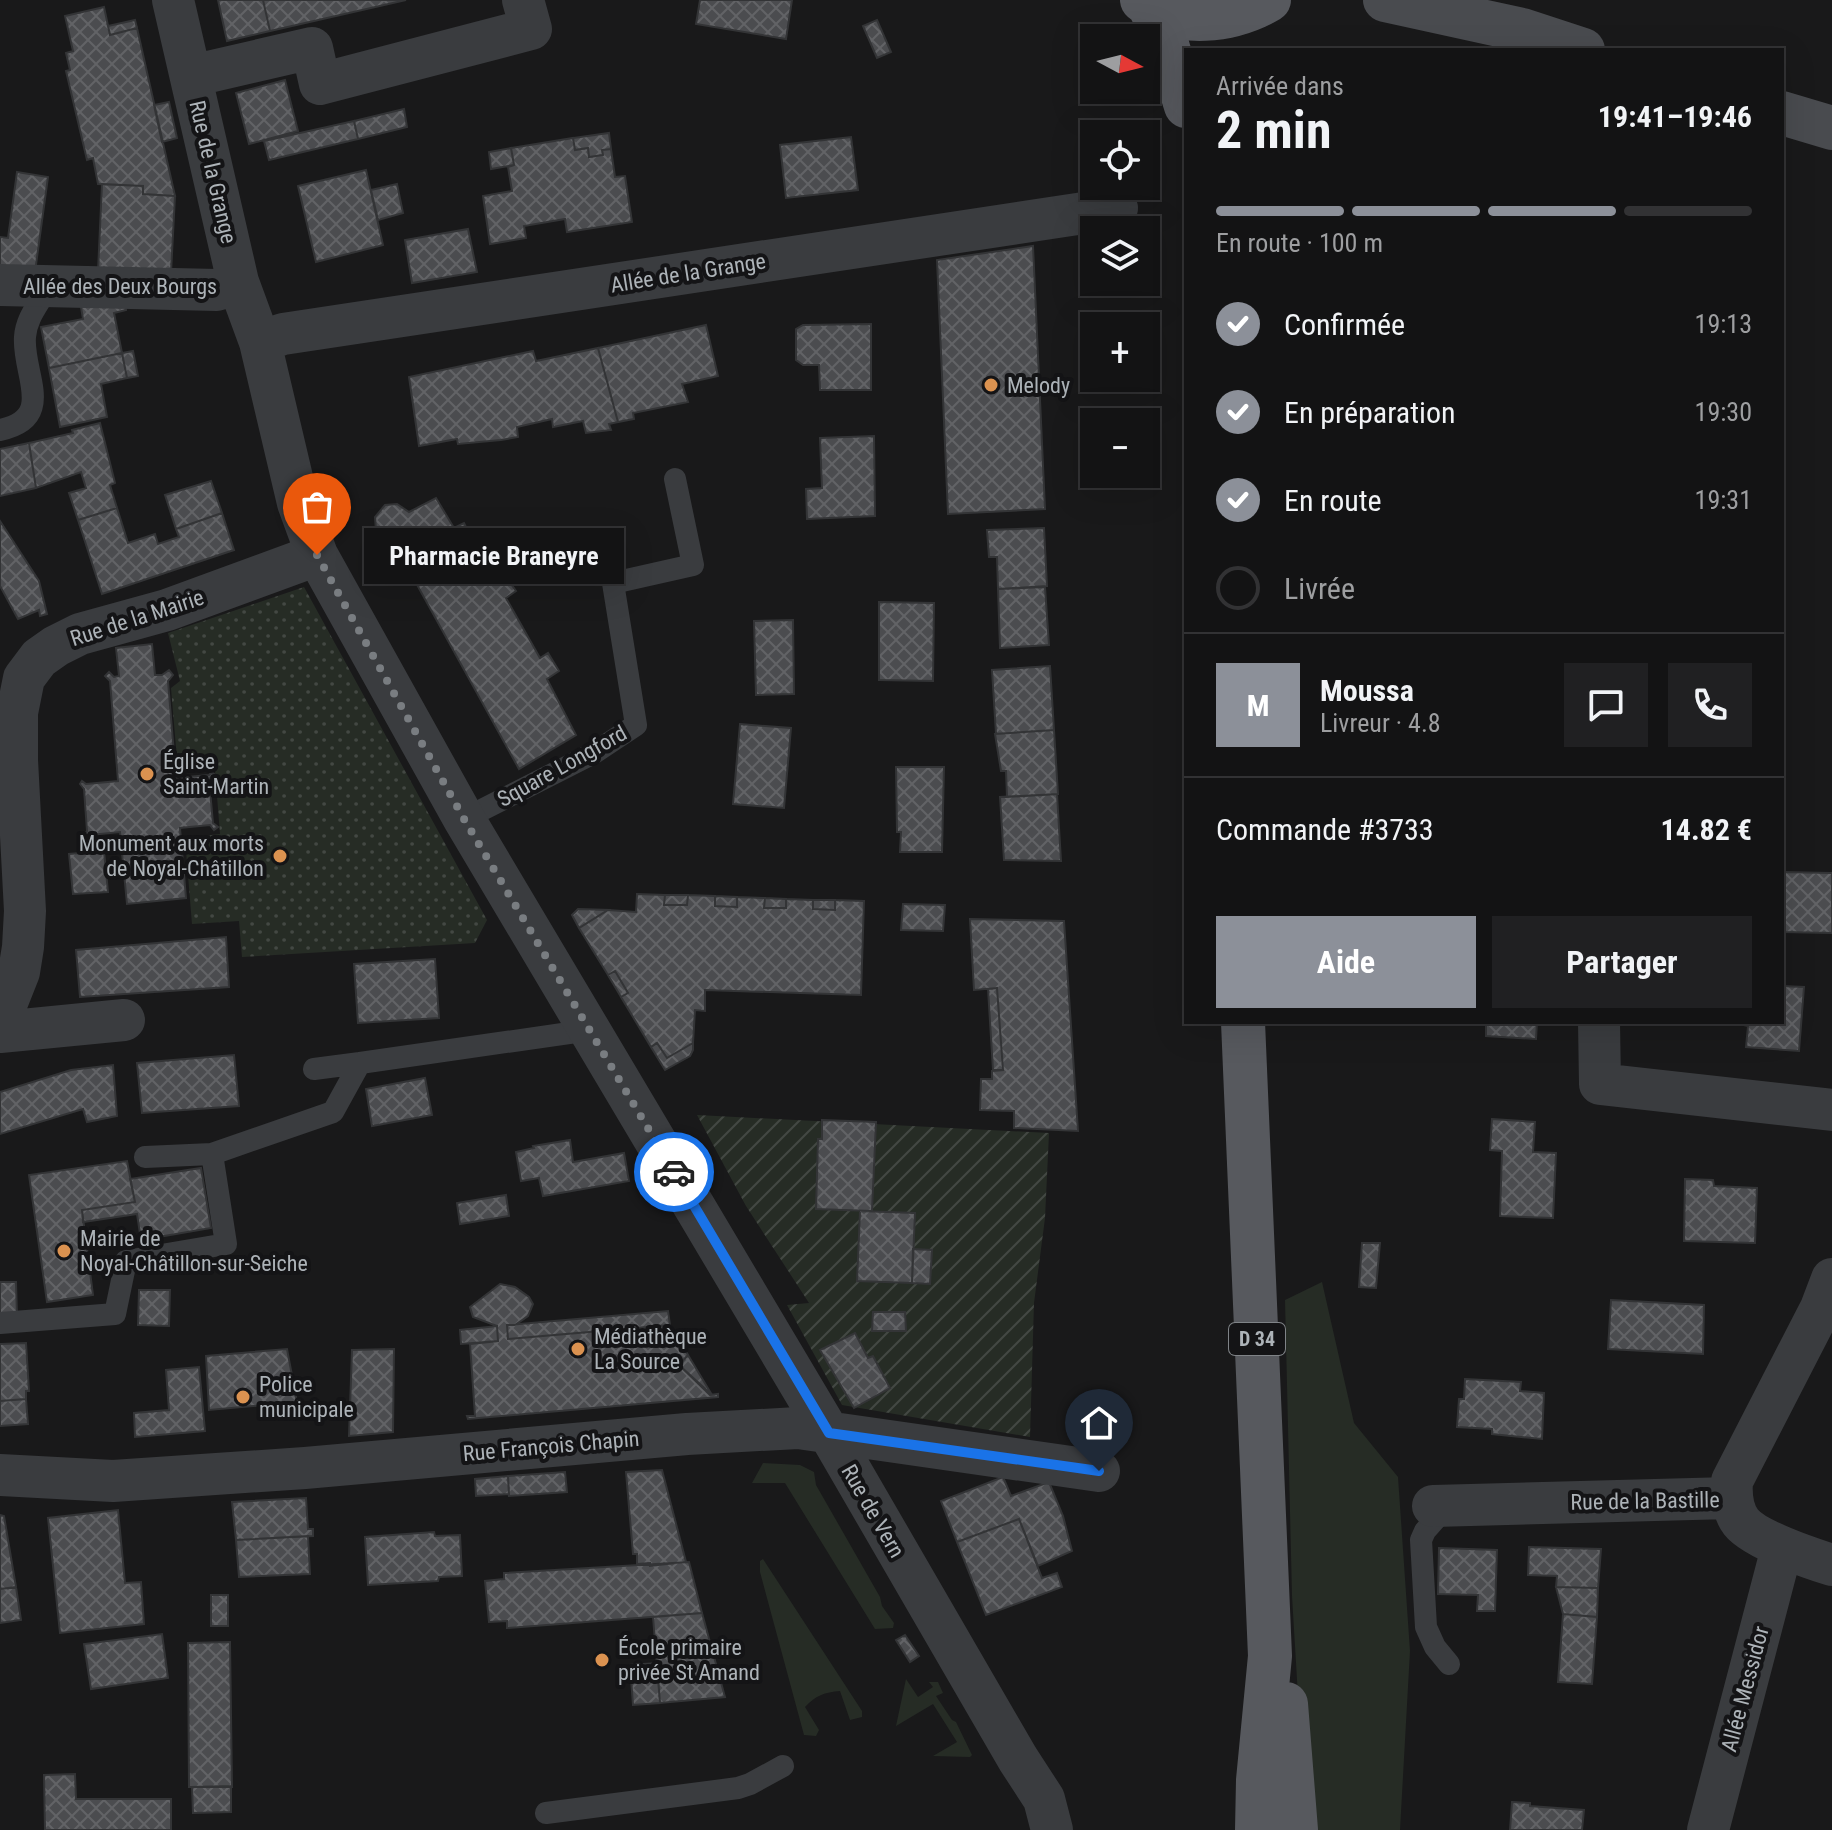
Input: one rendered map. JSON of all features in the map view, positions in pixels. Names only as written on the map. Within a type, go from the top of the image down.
[{"type":"main road","points":[[1385,0],[1522,30],[1577,48]]},
{"type":"main road","points":[[1465,0],[1522,30]]},
{"type":"main road","points":[[1145,2],[1181,17],[1252,20]]},
{"type":"main road","points":[[1145,2],[1164,35],[1184,98]]},
{"type":"main road","points":[[1784,114],[1832,128]]},
{"type":"main road","name":"D 34","points":[[1243,1024],[1270,1656],[1258,1780],[1257,1830]]},
{"type":"main road","name":"D 34","points":[[1270,1656],[1287,1709],[1296,1830]]},
{"type":"street","name":"Rue de la Grange","points":[[173,0],[238,282],[260,342]]},
{"type":"street","points":[[191,76],[312,48],[320,84],[531,29],[523,0]]},
{"type":"street","name":"Allée de la Grange","points":[[260,342],[283,334],[1117,208]]},
{"type":"street","name":"Allée des Deux Bourgs","points":[[0,285],[217,290],[238,282]]},
{"type":"street","name":"Rue de Vern","points":[[260,342],[298,503],[317,555],[464,819],[1044,1799],[1052,1830]]},
{"type":"street","name":"Rue de la Mairie","points":[[0,1020],[19,972],[25,911],[17,713],[12,678],[56,646],[80,634],[167,610],[317,555]]},
{"type":"street","points":[[0,1032],[124,1020]]},
{"type":"street","points":[[1599,1024],[1600,1084],[1832,1110]]},
{"type":"street","points":[[1730,1498],[1732,1481],[1821,1308],[1832,1279]]},
{"type":"street","name":"Rue François Chapin","points":[[0,1475],[25,1479],[113,1481],[687,1434],[798,1428],[1099,1471]]},
{"type":"street","name":"Rue de la Bastille","points":[[1440,1506],[1730,1498],[1742,1524],[1782,1548],[1832,1565]]},
{"type":"street","name":"Allée Messidor","points":[[1708,1830],[1782,1548]]},
{"type":"lane","points":[[0,430],[19,423],[28,416],[32,407],[34,388],[24,339],[28,319],[48,287]]},
{"type":"lane","name":"Square Longford","points":[[464,819],[594,753],[636,725],[613,583],[693,565],[675,479]]},
{"type":"lane","points":[[314,1069],[590,1030]]},
{"type":"lane","points":[[145,1157],[212,1154],[333,1112],[360,1063]]},
{"type":"lane","points":[[0,1323],[115,1314],[126,1261],[226,1244],[212,1154]]},
{"type":"lane","points":[[1440,1506],[1421,1540],[1426,1627],[1435,1647],[1449,1664]]},
{"type":"lane","points":[[546,1813],[738,1788],[783,1766]]},
{"type":"shaded area","points":[[304,587],[487,920],[475,943],[242,957],[239,921],[192,924],[185,838],[220,834],[215,770],[178,771],[171,688],[180,681],[168,633]]},
{"type":"shaded area","points":[[697,1115],[1049,1133],[1045,1218],[1034,1303],[1030,1437],[842,1405],[787,1305],[809,1303],[746,1206]]},
{"type":"shaded area","points":[[1322,1282],[1354,1423],[1398,1477],[1410,1651],[1400,1830],[1306,1830],[1292,1596],[1285,1300]]},
{"type":"shaded area","points":[[763,1463],[800,1465],[814,1472],[816,1485],[894,1623],[893,1628],[875,1629],[785,1483],[752,1483]]},
{"type":"shaded area","points":[[763,1559],[862,1711],[862,1717],[850,1720],[840,1691],[825,1694],[805,1707],[819,1730],[816,1736],[804,1735],[760,1572],[760,1561]]},
{"type":"shaded area","points":[[906,1679],[918,1697],[933,1687],[929,1682],[938,1682],[943,1693],[936,1696],[956,1722],[972,1755],[970,1757],[933,1756],[957,1742],[933,1704],[896,1726]]},
{"type":"building","points":[[218,0],[263,0],[270,31],[227,41]]},
{"type":"building","points":[[263,0],[406,0],[270,31]]},
{"type":"building","points":[[700,0],[792,0],[786,39],[696,24]]},
{"type":"building","points":[[104,7],[110,35],[137,28],[175,196],[143,194],[143,186],[98,184],[93,158],[87,160],[66,71],[70,70],[66,53],[73,51],[65,16]]},
{"type":"building","points":[[135,20],[137,28],[110,35],[108,26]]},
{"type":"building","points":[[877,20],[891,52],[877,58],[863,26]]},
{"type":"building","points":[[285,80],[298,131],[249,144],[236,93]]},
{"type":"building","points":[[169,102],[177,138],[162,142],[154,105]]},
{"type":"building","points":[[404,109],[407,127],[358,139],[354,121]]},
{"type":"building","points":[[354,121],[358,139],[269,160],[264,141]]},
{"type":"building","points":[[609,133],[611,149],[602,150],[603,155],[589,157],[588,148],[575,150],[573,138]]},
{"type":"building","points":[[851,137],[858,190],[786,198],[780,145]]},
{"type":"building","points":[[573,138],[575,150],[588,148],[589,157],[603,155],[602,150],[611,149],[615,177],[625,176],[632,222],[567,232],[565,219],[524,226],[526,238],[490,244],[483,196],[512,191],[508,167],[514,165],[511,148]]},
{"type":"building","points":[[511,148],[514,165],[491,169],[489,152]]},
{"type":"building","points":[[366,170],[383,245],[316,262],[298,186]]},
{"type":"building","points":[[17,172],[48,177],[35,272],[0,267],[0,237],[8,238]]},
{"type":"building","points":[[102,184],[143,186],[143,194],[175,196],[171,273],[98,271]]},
{"type":"building","points":[[397,184],[403,213],[378,220],[371,190]]},
{"type":"building","points":[[468,229],[477,272],[412,283],[405,240]]},
{"type":"building","name":"Melody","points":[[1033,246],[1045,509],[948,514],[937,260]]},
{"type":"building","points":[[124,299],[126,310],[114,313],[122,353],[49,368],[41,327],[83,319],[81,307]]},
{"type":"building","points":[[871,324],[871,390],[820,390],[819,365],[803,365],[796,360],[796,329],[803,325]]},
{"type":"building","points":[[706,325],[718,376],[682,384],[688,402],[633,413],[634,419],[618,422],[598,348]]},
{"type":"building","points":[[598,348],[618,422],[609,424],[611,430],[586,433],[583,421],[553,427],[552,419],[517,427],[518,437],[458,444],[457,439],[419,446],[409,377],[533,351],[536,361]]},
{"type":"building","points":[[133,351],[138,376],[127,378],[122,353]]},
{"type":"building","points":[[122,353],[127,378],[101,384],[107,417],[60,427],[49,368]]},
{"type":"building","points":[[100,423],[115,483],[110,485],[117,508],[78,520],[69,493],[86,488],[81,472],[36,488],[29,443]]},
{"type":"building","points":[[874,436],[875,516],[807,519],[806,489],[822,488],[820,438]]},
{"type":"building","points":[[29,443],[36,488],[0,496],[0,449]]},
{"type":"building","points":[[211,481],[222,513],[176,529],[165,495]]},
{"type":"building","points":[[436,498],[454,528],[464,523],[493,579],[504,574],[516,591],[506,598],[540,658],[548,653],[559,671],[547,679],[576,735],[519,769],[395,545],[386,549],[376,531],[375,517],[385,505],[397,504],[409,512]]},
{"type":"building","points":[[117,508],[128,543],[155,534],[158,544],[179,537],[176,529],[222,513],[234,550],[102,594],[78,520]]},
{"type":"building","points":[[0,521],[39,581],[47,614],[40,616],[39,610],[18,619],[0,586]]},
{"type":"building","points":[[1044,528],[1047,586],[998,589],[997,557],[989,557],[987,530]]},
{"type":"building","points":[[1045,587],[1049,645],[1000,648],[998,589]]},
{"type":"building","points":[[879,602],[934,603],[933,681],[879,680]]},
{"type":"building","points":[[793,620],[794,694],[756,695],[754,621]]},
{"type":"building","name":"Église Saint-Martin","points":[[152,644],[155,675],[169,670],[173,675],[168,681],[176,778],[209,775],[212,772],[215,775],[209,779],[213,823],[218,827],[214,830],[210,825],[180,828],[186,898],[127,904],[120,832],[90,835],[86,839],[83,836],[87,831],[84,789],[80,784],[82,781],[86,784],[118,781],[110,681],[105,676],[109,672],[114,677],[119,676],[116,648]]},
{"type":"building","points":[[1050,666],[1054,730],[996,734],[992,670]]},
{"type":"building","points":[[740,724],[791,728],[784,808],[733,804]]},
{"type":"building","points":[[1054,730],[1058,794],[1007,797],[1006,771],[1001,771],[995,734]]},
{"type":"building","points":[[896,767],[944,767],[942,852],[900,852]]},
{"type":"building","points":[[1057,794],[1061,861],[1004,860],[1000,797]]},
{"type":"building","points":[[104,851],[108,892],[73,894],[69,854]]},
{"type":"building","points":[[1784,872],[1832,873],[1832,933],[1784,932]]},
{"type":"building","points":[[637,894],[665,895],[664,905],[687,905],[688,895],[715,896],[715,906],[737,907],[737,897],[765,898],[764,908],[786,908],[786,899],[813,900],[813,909],[835,910],[835,900],[864,901],[861,995],[705,990],[705,1011],[695,1010],[693,1043],[667,1058],[657,1043],[651,1047],[621,997],[628,993],[615,971],[608,975],[579,928],[608,910],[636,912]]},
{"type":"building","points":[[665,895],[688,895],[687,905],[664,905]]},
{"type":"building","points":[[715,896],[737,897],[737,907],[715,906]]},
{"type":"building","points":[[765,898],[786,899],[786,908],[764,908]]},
{"type":"building","points":[[813,900],[835,900],[835,910],[813,909]]},
{"type":"building","points":[[903,904],[945,905],[943,931],[901,930]]},
{"type":"building","points":[[578,909],[608,910],[579,928],[572,915]]},
{"type":"building","points":[[970,919],[1064,921],[1078,1131],[1014,1128],[1014,1111],[980,1110],[981,1079],[992,1079],[992,1071],[1003,1070],[997,988],[974,990]]},
{"type":"building","points":[[226,937],[229,987],[80,997],[76,950]]},
{"type":"building","points":[[435,959],[439,1018],[358,1023],[354,964]]},
{"type":"building","points":[[615,971],[628,993],[621,997],[608,975]]},
{"type":"building","points":[[1784,986],[1804,987],[1799,1051],[1746,1047],[1748,1026],[1740,1024],[1784,1024]]},
{"type":"building","points":[[997,988],[1003,1070],[993,1070],[988,989]]},
{"type":"building","points":[[1486,1024],[1537,1024],[1536,1039],[1486,1036]]},
{"type":"building","points":[[657,1043],[667,1058],[693,1043],[693,1050],[690,1056],[665,1070],[651,1047]]},
{"type":"building","points":[[234,1055],[239,1106],[142,1113],[137,1063]]},
{"type":"building","points":[[113,1065],[117,1116],[87,1122],[83,1109],[0,1134],[0,1092],[71,1070]]},
{"type":"building","points":[[425,1078],[432,1115],[372,1126],[366,1089]]},
{"type":"building","points":[[1492,1119],[1535,1122],[1533,1152],[1556,1153],[1553,1218],[1500,1216],[1502,1151],[1490,1150]]},
{"type":"building","points":[[822,1120],[876,1122],[872,1211],[816,1209],[818,1139],[822,1139]]},
{"type":"building","points":[[570,1140],[573,1162],[624,1153],[629,1181],[543,1196],[539,1178],[521,1181],[516,1152]]},
{"type":"building","name":"Mairie de Noyal-Châtillon-sur-Seiche","points":[[127,1161],[135,1202],[82,1210],[93,1295],[47,1302],[29,1175]]},
{"type":"building","points":[[201,1168],[211,1228],[141,1240],[137,1214],[83,1222],[82,1210],[135,1202],[130,1179]]},
{"type":"building","points":[[1685,1179],[1713,1180],[1714,1186],[1757,1188],[1755,1243],[1684,1241]]},
{"type":"building","points":[[506,1195],[509,1216],[460,1224],[457,1203]]},
{"type":"building","points":[[860,1211],[915,1213],[912,1283],[857,1281]]},
{"type":"building","points":[[1362,1243],[1380,1243],[1376,1288],[1359,1287]]},
{"type":"building","points":[[913,1249],[932,1250],[930,1284],[912,1283]]},
{"type":"building","points":[[0,1282],[16,1282],[17,1316],[0,1317]]},
{"type":"building","name":"Médiathèque La Source","points":[[500,1284],[515,1287],[533,1304],[528,1316],[515,1325],[507,1325],[508,1339],[670,1325],[688,1355],[679,1365],[710,1395],[718,1394],[718,1397],[468,1419],[467,1416],[475,1416],[470,1344],[498,1341],[497,1326],[473,1317],[470,1307]]},
{"type":"building","points":[[139,1290],[170,1290],[169,1326],[138,1325]]},
{"type":"building","points":[[1611,1300],[1704,1305],[1703,1354],[1608,1349]]},
{"type":"building","points":[[668,1311],[670,1325],[508,1339],[507,1325]]},
{"type":"building","points":[[873,1312],[905,1312],[906,1331],[872,1331]]},
{"type":"building","points":[[497,1326],[498,1341],[461,1344],[460,1330]]},
{"type":"building","points":[[855,1333],[868,1358],[873,1356],[890,1388],[854,1408],[820,1350]]},
{"type":"building","points":[[26,1343],[29,1391],[26,1391],[26,1399],[0,1401],[0,1344]]},
{"type":"building","points":[[287,1349],[297,1402],[209,1410],[206,1356]]},
{"type":"building","points":[[394,1349],[393,1432],[349,1436],[352,1350]]},
{"type":"building","points":[[688,1355],[712,1395],[679,1365]]},
{"type":"building","points":[[199,1367],[205,1431],[135,1437],[134,1413],[169,1410],[166,1370]]},
{"type":"building","points":[[1465,1379],[1521,1382],[1520,1391],[1544,1393],[1542,1439],[1492,1434],[1492,1429],[1457,1427],[1459,1399],[1464,1399]]},
{"type":"building","points":[[26,1399],[28,1424],[0,1426],[0,1401]]},
{"type":"building","points":[[662,1470],[686,1562],[650,1566],[650,1563],[637,1564],[637,1554],[633,1554],[626,1472]]},
{"type":"building","points":[[565,1472],[567,1492],[509,1496],[508,1476]]},
{"type":"building","points":[[508,1476],[509,1494],[476,1496],[475,1479]]},
{"type":"building","points":[[1003,1477],[1011,1496],[1049,1482],[1063,1516],[1072,1551],[1038,1566],[1019,1519],[957,1542],[941,1501]]},
{"type":"building","points":[[306,1498],[308,1529],[313,1529],[313,1536],[236,1540],[232,1502]]},
{"type":"building","points":[[118,1510],[125,1583],[141,1582],[144,1624],[60,1633],[48,1518]]},
{"type":"building","points":[[0,1515],[4,1516],[16,1587],[0,1589]]},
{"type":"building","points":[[1019,1519],[1042,1578],[1057,1573],[1062,1587],[986,1615],[957,1542]]},
{"type":"building","points":[[434,1532],[435,1536],[460,1535],[462,1576],[439,1577],[438,1581],[368,1585],[365,1537]]},
{"type":"building","points":[[308,1536],[310,1574],[239,1577],[236,1540]]},
{"type":"building","points":[[1529,1547],[1601,1549],[1598,1588],[1556,1587],[1557,1576],[1528,1575]]},
{"type":"building","points":[[1439,1548],[1497,1550],[1495,1611],[1477,1611],[1478,1595],[1438,1594]]},
{"type":"building","points":[[689,1562],[702,1613],[507,1628],[507,1621],[489,1622],[485,1581],[504,1579],[504,1573]]},
{"type":"building","points":[[16,1587],[21,1620],[0,1623],[0,1589]]},
{"type":"building","points":[[1556,1587],[1598,1588],[1597,1617],[1563,1614]]},
{"type":"building","points":[[211,1595],[228,1595],[228,1626],[211,1626]]},
{"type":"building","points":[[702,1613],[725,1697],[660,1703],[653,1617]]},
{"type":"building","points":[[1563,1614],[1597,1617],[1592,1684],[1558,1682]]},
{"type":"building","points":[[162,1634],[168,1678],[91,1689],[84,1644]]},
{"type":"building","points":[[905,1635],[919,1656],[910,1662],[896,1640]]},
{"type":"building","points":[[230,1642],[232,1787],[189,1787],[188,1643]]},
{"type":"building","points":[[657,1663],[660,1703],[633,1705],[630,1665]]},
{"type":"building","points":[[75,1774],[76,1799],[171,1799],[171,1830],[45,1830],[44,1775]]},
{"type":"building","points":[[231,1786],[231,1812],[193,1813],[192,1787]]},
{"type":"building","points":[[1512,1802],[1584,1810],[1582,1830],[1510,1830]]},
{"type":"way so far","points":[[317,555],[464,819],[674,1172]]},
{"type":"place","name":"Melody","points":[[991,385]]},
{"type":"place","name":"Pharmacie Braneyre","points":[[317,555]]},
{"type":"place","name":"Église Saint-Martin","points":[[147,774]]},
{"type":"place","name":"Monument aux morts de Noyal-Châtillon","points":[[280,856]]},
{"type":"place","name":"Mairie de Noyal-Châtillon-sur-Seiche","points":[[64,1251]]},
{"type":"place","name":"Médiathèque La Source","points":[[578,1349]]},
{"type":"place","name":"Police municipale","points":[[243,1397]]},
{"type":"place","name":"École primaire privée St Amand","points":[[602,1660]]},
{"type":"route","points":[[674,1172],[829,1433],[1099,1471]]}]
